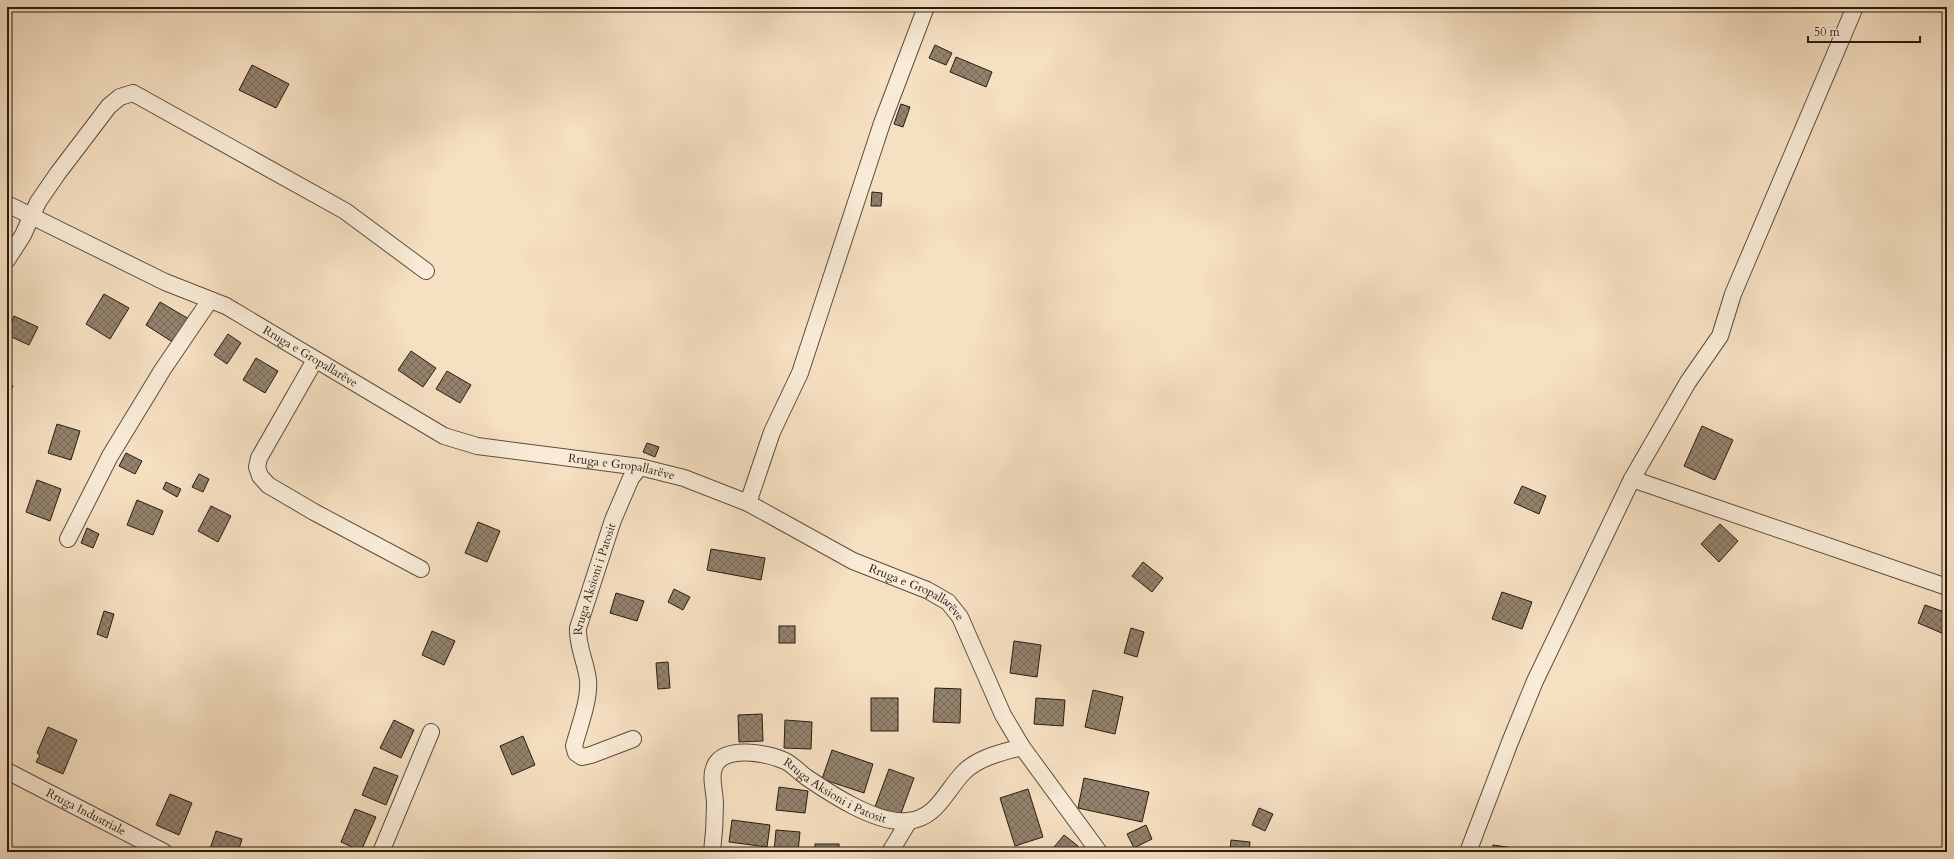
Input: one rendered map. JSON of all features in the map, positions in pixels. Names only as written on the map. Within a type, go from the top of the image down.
[{"type":"street","points":[[748,503],[772,432],[800,373],[882,123],[926,7]]},
{"type":"street","points":[[1468,852],[1535,681],[1632,479],[1688,382],[1720,336],[1733,294],[1855,7]]},
{"type":"street","points":[[7,260],[23,235],[38,202],[58,173],[109,106],[120,97],[133,93],[345,211],[426,271]]},
{"type":"street","name":"Rruga e Gropallarëve","points":[[7,204],[164,282],[226,306],[444,436],[477,446],[640,467],[684,478],[748,503],[853,561],[927,590],[948,602],[960,617],[994,698],[1022,747],[1099,852]]},
{"type":"street","points":[[68,540],[114,450],[163,369],[210,300]]},
{"type":"street","points":[[315,360],[259,458],[257,467],[260,476],[268,485],[314,512],[421,569]]},
{"type":"street","name":"Rruga Aksioni i Patosit","points":[[633,739],[591,755],[582,756],[576,753],[574,746],[588,689],[588,678],[578,639],[578,628],[618,506],[631,478],[640,467]]},
{"type":"street","points":[[1632,479],[1947,587]]},
{"type":"street","points":[[381,852],[431,732]]},
{"type":"street","name":"Rruga Aksioni i Patosit","points":[[712,852],[714,826],[714,768],[719,759],[730,753],[743,752],[774,756],[787,762],[819,786],[857,808],[898,822],[923,817],[936,808],[965,771],[979,762],[1022,747]]},
{"type":"street","name":"Rruga Industriale","points":[[7,771],[164,852]]},
{"type":"street","points":[[890,852],[909,821]]},
{"type":"building","points":[[935,45],[952,53],[946,65],[929,58]]},
{"type":"building","points":[[956,57],[992,72],[986,87],[950,72]]},
{"type":"building","points":[[252,65],[289,84],[276,108],[239,90]]},
{"type":"building","points":[[901,104],[910,107],[903,127],[894,124]]},
{"type":"building","points":[[872,192],[882,193],[881,206],[871,206]]},
{"type":"building","points":[[104,294],[129,308],[110,339],[86,324]]},
{"type":"building","points":[[160,302],[189,319],[174,343],[146,325]]},
{"type":"building","points":[[14,316],[38,327],[29,345],[7,335]]},
{"type":"building","points":[[228,334],[241,343],[227,364],[214,355]]},
{"type":"building","points":[[411,351],[436,368],[423,387],[398,370]]},
{"type":"building","points":[[256,358],[278,371],[265,393],[243,380]]},
{"type":"building","points":[[447,371],[471,385],[460,403],[436,389]]},
{"type":"building","points":[[7,383],[13,386],[7,397]]},
{"type":"building","points":[[57,424],[80,431],[71,460],[48,453]]},
{"type":"building","points":[[1702,426],[1733,440],[1715,480],[1684,466]]},
{"type":"building","points":[[647,443],[659,447],[655,457],[643,452]]},
{"type":"building","points":[[1944,451],[1947,451],[1947,479],[1945,479]]},
{"type":"building","points":[[126,453],[142,461],[135,474],[119,466]]},
{"type":"building","points":[[199,474],[209,479],[203,492],[192,487]]},
{"type":"building","points":[[37,480],[61,489],[50,521],[26,512]]},
{"type":"building","points":[[166,482],[181,489],[177,497],[163,489]]},
{"type":"building","points":[[1522,486],[1546,496],[1539,514],[1514,503]]},
{"type":"building","points":[[137,500],[163,511],[153,535],[127,525]]},
{"type":"building","points":[[211,506],[231,516],[218,542],[198,531]]},
{"type":"building","points":[[478,522],[500,531],[487,562],[465,553]]},
{"type":"building","points":[[1720,524],[1738,541],[1719,562],[1701,544]]},
{"type":"building","points":[[87,528],[99,534],[93,548],[81,543]]},
{"type":"building","points":[[711,549],[765,558],[761,580],[707,570]]},
{"type":"building","points":[[1143,562],[1163,578],[1152,592],[1132,576]]},
{"type":"building","points":[[674,589],[690,597],[683,610],[668,602]]},
{"type":"building","points":[[1502,592],[1532,602],[1522,629],[1492,619]]},
{"type":"building","points":[[616,593],[644,601],[637,621],[610,613]]},
{"type":"building","points":[[1925,605],[1947,613],[1947,626],[1944,634],[1918,623]]},
{"type":"building","points":[[104,611],[114,614],[107,638],[97,634]]},
{"type":"building","points":[[779,626],[795,626],[795,643],[779,643]]},
{"type":"building","points":[[1131,628],[1144,632],[1137,657],[1124,653]]},
{"type":"building","points":[[432,631],[455,641],[444,665],[422,655]]},
{"type":"building","points":[[1014,641],[1041,645],[1037,677],[1010,673]]},
{"type":"building","points":[[668,662],[670,688],[658,689],[656,663]]},
{"type":"building","points":[[935,688],[961,689],[960,723],[933,722]]},
{"type":"building","points":[[1093,690],[1123,697],[1115,734],[1085,727]]},
{"type":"building","points":[[871,698],[898,698],[898,731],[871,731]]},
{"type":"building","points":[[1036,698],[1065,700],[1063,726],[1034,724]]},
{"type":"building","points":[[762,714],[763,741],[739,742],[738,715]]},
{"type":"building","points":[[394,720],[414,730],[401,758],[380,748]]},
{"type":"building","points":[[785,720],[812,722],[811,749],[784,748]]},
{"type":"building","points":[[48,727],[77,740],[63,774],[36,762],[40,755],[37,753]]},
{"type":"building","points":[[523,736],[535,765],[512,775],[500,746]]},
{"type":"building","points":[[832,750],[873,764],[864,793],[822,779]]},
{"type":"building","points":[[374,767],[398,776],[386,805],[362,795]]},
{"type":"building","points":[[889,769],[914,778],[900,816],[875,807]]},
{"type":"building","points":[[1084,778],[1149,792],[1142,822],[1078,808]]},
{"type":"building","points":[[779,787],[808,791],[805,813],[776,810]]},
{"type":"building","points":[[1028,789],[1043,837],[1015,846],[1000,798]]},
{"type":"building","points":[[170,794],[192,803],[179,835],[156,825]]},
{"type":"building","points":[[1259,808],[1273,814],[1265,831],[1252,825]]},
{"type":"building","points":[[355,809],[376,817],[361,851],[341,842]]},
{"type":"building","points":[[732,820],[770,825],[767,847],[729,842]]},
{"type":"building","points":[[1146,825],[1152,839],[1134,848],[1127,834]]},
{"type":"building","points":[[776,830],[800,832],[798,852],[774,852]]},
{"type":"building","points":[[216,831],[242,839],[238,852],[209,852]]},
{"type":"building","points":[[1064,835],[1078,846],[1073,852],[1050,852]]},
{"type":"building","points":[[1231,840],[1250,842],[1249,852],[1230,852]]},
{"type":"building","points":[[815,844],[839,844],[839,852],[815,852]]},
{"type":"building","points":[[1493,845],[1520,849],[1520,852],[1492,852]]}]
